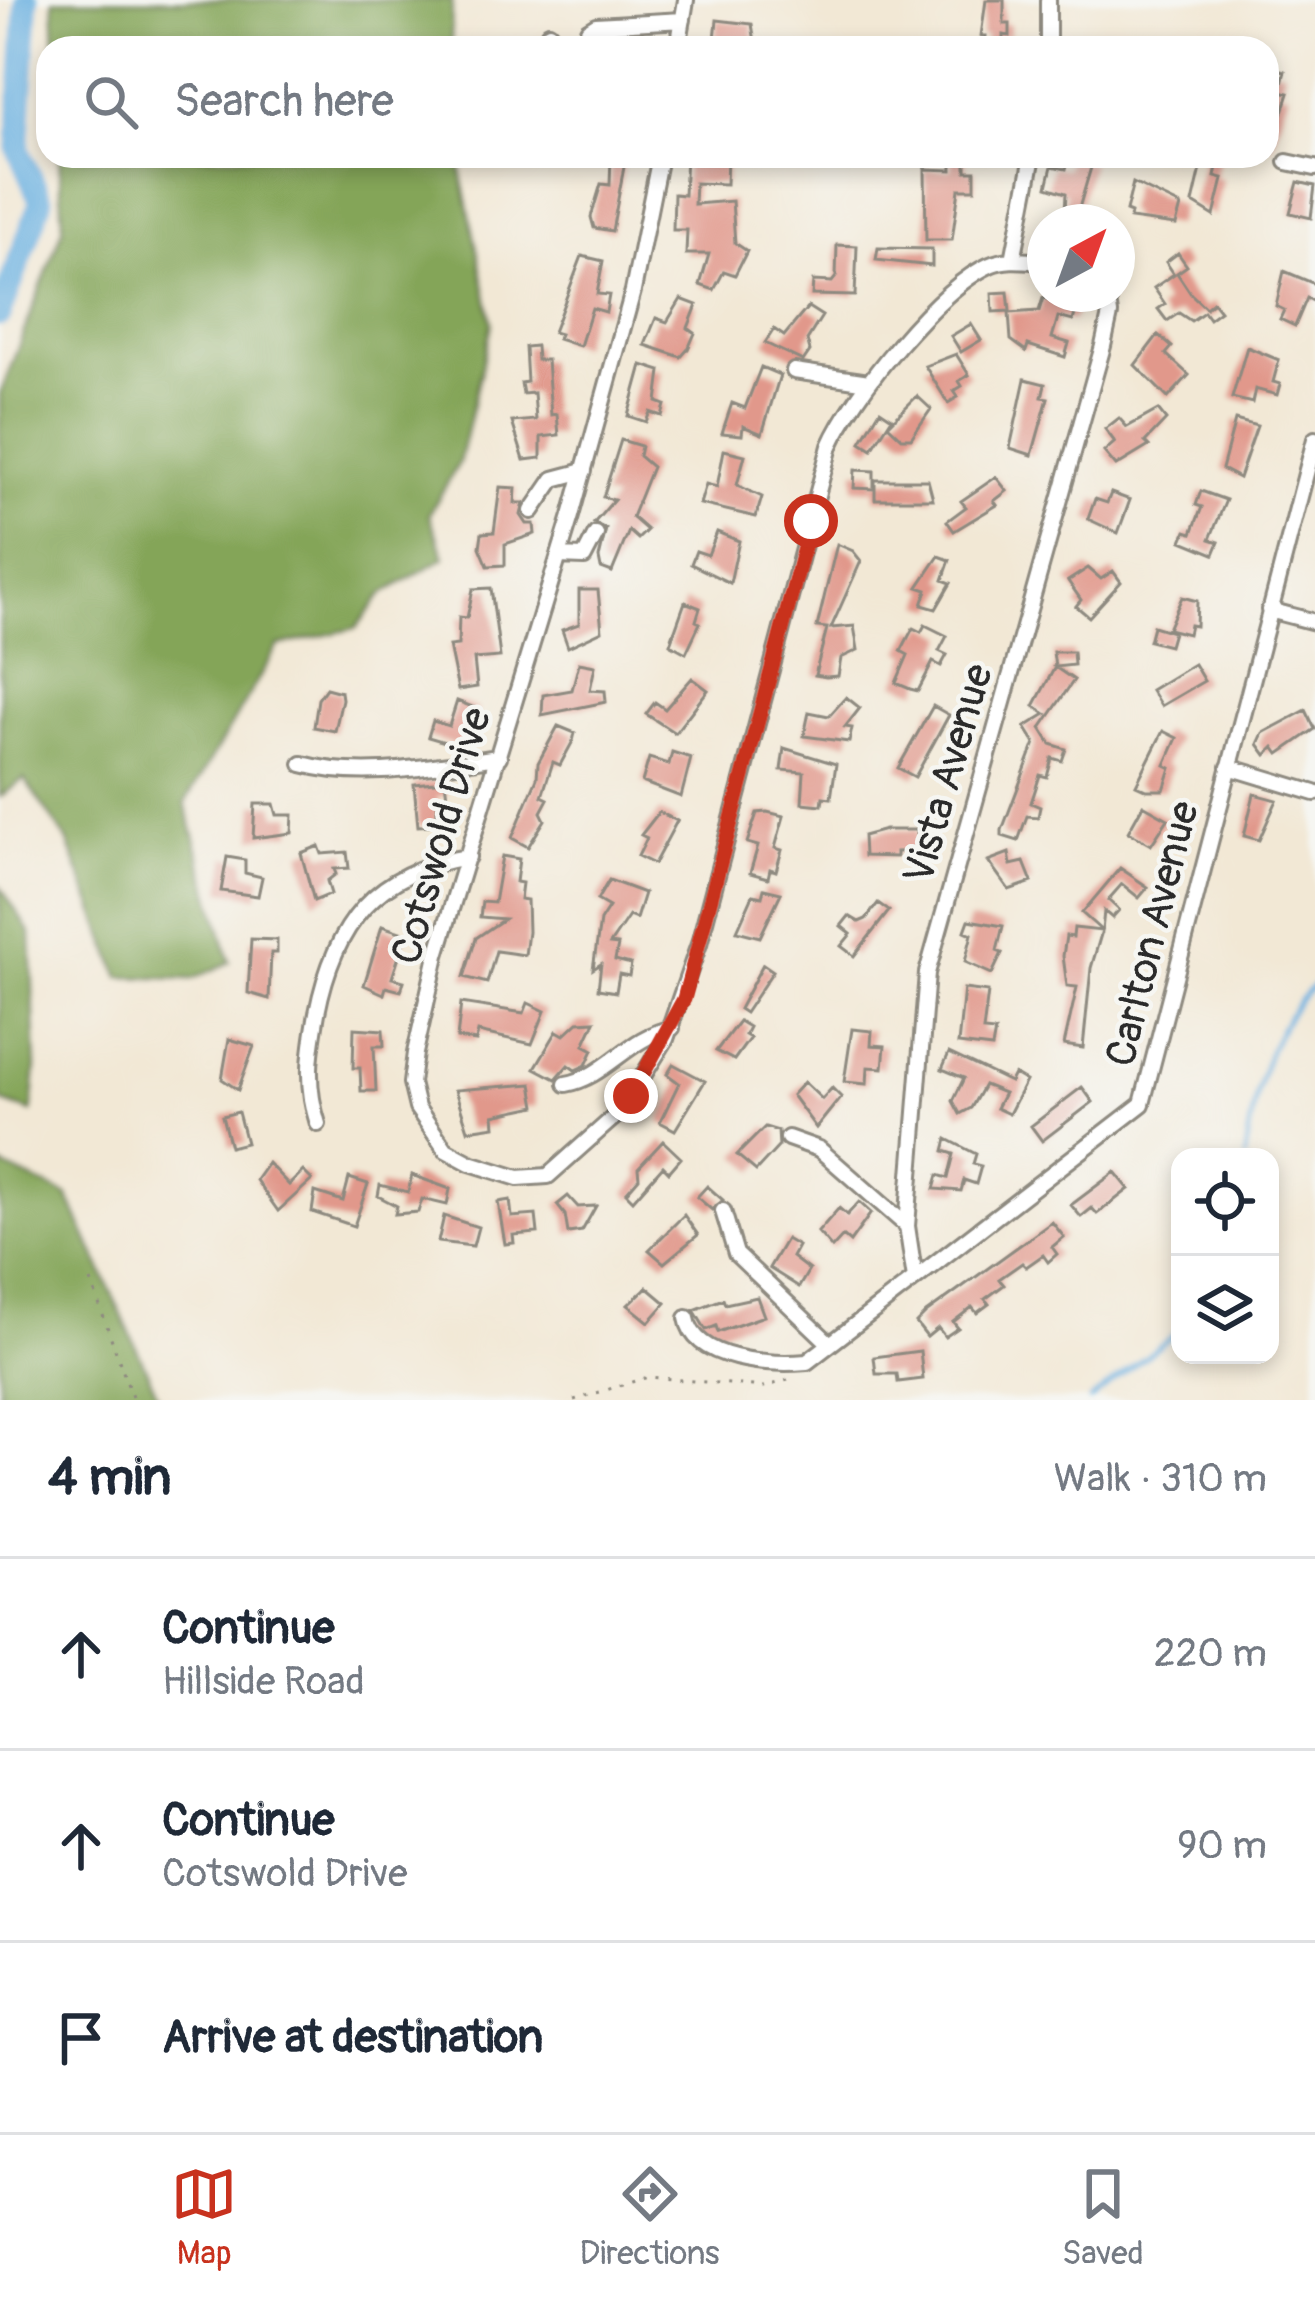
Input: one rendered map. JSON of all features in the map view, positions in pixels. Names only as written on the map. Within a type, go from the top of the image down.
[{"type":"street","points":[[680,36],[686,0]]},
{"type":"street","points":[[1048,0],[1048,36]]},
{"type":"street","points":[[587,36],[596,25],[682,20]]},
{"type":"street","points":[[1287,162],[1315,168]]},
{"type":"street","name":"Cotswold Drive","points":[[658,168],[648,233],[584,471],[437,956],[412,1084],[417,1108],[446,1150],[518,1178],[548,1176],[621,1112],[672,1028],[700,944],[830,446],[869,382],[973,275],[1013,260]]},
{"type":"street","points":[[1027,261],[1013,260],[1031,168]]},
{"type":"street","name":"Vista Avenue","points":[[916,1280],[908,1226],[927,973],[1103,346],[1106,312]]},
{"type":"street","points":[[794,371],[869,382]]},
{"type":"street","name":"Carlton Avenue","points":[[807,1362],[1142,1104],[1154,1075],[1228,767],[1315,439]]},
{"type":"street","points":[[532,511],[554,479],[584,471]]},
{"type":"street","points":[[559,556],[584,557],[596,534]]},
{"type":"street","points":[[1269,610],[1315,622]]},
{"type":"street","points":[[302,764],[392,770],[499,758]]},
{"type":"street","points":[[1228,767],[1315,793]]},
{"type":"street","points":[[318,1124],[307,1087],[308,1062],[335,942],[391,885],[440,861],[468,857]]},
{"type":"street","points":[[566,1084],[586,1079],[633,1041],[672,1028]]},
{"type":"street","points":[[788,1138],[819,1149],[908,1226]]},
{"type":"street","points":[[723,1211],[736,1254],[830,1344]]},
{"type":"street","points":[[687,1318],[689,1330],[705,1346],[784,1364],[807,1362]]},
{"type":"path","points":[[92,1281],[133,1400]]},
{"type":"path","points":[[574,1400],[648,1377],[784,1385],[807,1362]]},
{"type":"green space","points":[[53,0],[452,0],[451,36],[54,36]]},
{"type":"green space","points":[[60,168],[460,168],[492,323],[459,463],[429,514],[445,557],[383,594],[356,628],[278,646],[185,803],[230,962],[193,979],[120,977],[67,840],[24,779],[0,797],[0,395],[63,228]]},
{"type":"green space","points":[[0,886],[31,934],[36,1067],[32,1112],[0,1101]]},
{"type":"green space","points":[[0,1165],[68,1196],[160,1400],[0,1400]]},
{"type":"building","points":[[986,0],[1004,0],[1004,24],[1010,24],[1010,36],[981,36]]},
{"type":"building","points":[[717,20],[752,24],[754,36],[715,36]]},
{"type":"building","points":[[1279,70],[1285,71],[1280,91],[1289,93],[1279,124]]},
{"type":"building","points":[[611,168],[624,168],[612,231],[594,228],[591,217],[601,184],[610,185]]},
{"type":"building","points":[[685,168],[727,168],[726,184],[695,183],[694,204],[732,201],[735,243],[747,251],[735,275],[724,271],[714,290],[700,285],[709,254],[686,254],[687,230],[673,230],[674,194],[684,195]]},
{"type":"building","points":[[1052,168],[1091,168],[1080,204],[1065,204],[1066,193],[1047,187]]},
{"type":"building","points":[[1201,168],[1217,168],[1215,177],[1223,179],[1214,216],[1193,203]]},
{"type":"building","points":[[925,169],[975,171],[975,189],[959,189],[952,240],[926,240]]},
{"type":"building","points":[[1298,182],[1315,186],[1311,218],[1290,213]]},
{"type":"building","points":[[1133,183],[1181,206],[1176,225],[1135,220],[1135,204],[1128,204]]},
{"type":"building","points":[[837,245],[857,246],[855,296],[812,295],[813,281],[832,282],[836,277]]},
{"type":"building","points":[[878,248],[932,249],[932,266],[876,260]]},
{"type":"building","points":[[1178,253],[1187,266],[1177,273],[1191,294],[1206,308],[1213,302],[1220,311],[1209,319],[1204,312],[1191,321],[1179,313],[1167,321],[1158,309],[1165,304],[1154,288],[1174,274],[1166,262]]},
{"type":"building","points":[[582,256],[603,261],[597,294],[609,295],[606,312],[592,308],[580,346],[558,339],[560,334],[553,332]]},
{"type":"building","points":[[1284,271],[1315,284],[1315,302],[1307,298],[1295,326],[1280,319],[1284,310],[1276,306]]},
{"type":"building","points":[[1008,292],[1010,311],[993,312],[992,293]]},
{"type":"building","points":[[681,299],[697,305],[688,328],[695,333],[688,349],[681,357],[645,345],[656,318],[667,322]]},
{"type":"building","points":[[808,307],[822,316],[807,340],[810,351],[803,361],[765,343],[774,329],[784,336]]},
{"type":"building","points":[[1076,312],[1073,321],[1058,317],[1052,338],[1069,343],[1065,357],[1028,345],[1026,351],[1011,340],[1009,313]]},
{"type":"building","points":[[971,324],[981,340],[961,352],[951,336]]},
{"type":"building","points":[[1158,335],[1172,347],[1166,354],[1189,375],[1168,398],[1135,365]]},
{"type":"building","points":[[536,346],[537,360],[547,360],[551,415],[557,414],[559,435],[541,437],[541,458],[524,460],[512,422],[536,420],[534,393],[523,394],[521,383],[527,382],[525,347]]},
{"type":"building","points":[[1247,347],[1279,360],[1273,382],[1280,384],[1277,395],[1255,389],[1252,403],[1232,398]]},
{"type":"building","points":[[956,354],[969,375],[954,391],[958,397],[948,403],[925,366]]},
{"type":"building","points":[[642,365],[661,371],[657,402],[665,405],[662,416],[650,412],[646,422],[628,416]]},
{"type":"building","points":[[761,367],[780,375],[762,434],[743,426],[742,435],[722,433],[732,403],[745,408]]},
{"type":"building","points":[[1025,379],[1045,384],[1042,397],[1048,398],[1032,455],[1010,448]]},
{"type":"building","points":[[917,396],[931,409],[911,438],[902,438],[888,425]]},
{"type":"building","points":[[880,410],[892,418],[872,449],[861,442]]},
{"type":"building","points":[[1158,410],[1166,420],[1145,442],[1149,446],[1116,466],[1104,452],[1115,442],[1105,429],[1119,418],[1127,427]]},
{"type":"building","points":[[1235,420],[1257,426],[1239,478],[1222,469]]},
{"type":"building","points":[[621,440],[641,446],[639,456],[652,467],[632,517],[647,530],[638,539],[629,531],[612,572],[601,568],[599,558],[606,529],[594,523],[614,500],[603,497]]},
{"type":"building","points":[[724,450],[745,455],[737,485],[762,497],[756,517],[700,504],[706,484],[717,487]]},
{"type":"building","points":[[855,470],[874,471],[874,489],[854,488]]},
{"type":"building","points":[[996,477],[1007,491],[994,501],[997,505],[954,531],[947,521],[966,507],[961,501]]},
{"type":"building","points":[[875,480],[928,480],[933,499],[875,499]]},
{"type":"building","points":[[500,487],[516,488],[515,503],[524,503],[521,515],[527,524],[534,524],[535,534],[505,544],[505,565],[488,566],[480,547],[482,533],[494,532]]},
{"type":"building","points":[[1201,491],[1226,500],[1210,539],[1219,542],[1214,554],[1182,541],[1186,531],[1192,533],[1202,507],[1196,505]]},
{"type":"building","points":[[1111,493],[1130,500],[1118,533],[1088,519],[1095,499],[1107,503]]},
{"type":"building","points":[[717,532],[739,541],[730,583],[691,564],[696,551],[708,555]]},
{"type":"building","points":[[837,544],[861,561],[831,628],[854,626],[858,650],[841,658],[838,676],[826,677],[815,675],[827,628],[817,627]]},
{"type":"building","points":[[939,556],[950,560],[943,580],[951,583],[936,609],[922,605],[927,590],[918,587]]},
{"type":"building","points":[[1088,568],[1101,579],[1113,571],[1121,582],[1089,617],[1076,606],[1081,600],[1068,581]]},
{"type":"building","points":[[491,588],[500,657],[474,659],[477,687],[458,690],[449,646],[458,645],[459,617],[467,618],[473,589]]},
{"type":"building","points":[[579,590],[598,590],[602,631],[568,647],[562,630],[579,624]]},
{"type":"building","points":[[1182,597],[1197,601],[1196,626],[1190,625],[1188,634],[1168,629]]},
{"type":"building","points":[[685,602],[700,608],[696,621],[700,623],[686,653],[670,644]]},
{"type":"building","points":[[925,625],[947,636],[939,651],[947,655],[941,666],[933,662],[918,691],[896,683],[908,655],[901,651],[913,628],[921,632]]},
{"type":"building","points":[[1153,626],[1173,632],[1169,646],[1149,641]]},
{"type":"building","points":[[1053,652],[1073,652],[1074,665],[1055,667]]},
{"type":"building","points":[[579,663],[595,666],[590,690],[605,691],[606,702],[542,715],[543,695],[572,690]]},
{"type":"building","points":[[1194,664],[1204,681],[1161,706],[1151,690]]},
{"type":"building","points":[[1055,667],[1074,680],[1041,728],[1051,744],[1066,749],[1062,761],[1052,758],[1047,777],[1040,775],[1031,803],[1040,807],[1038,817],[1027,816],[1018,841],[1002,836],[1002,830],[1035,743],[1025,727],[1046,714],[1034,706]]},
{"type":"building","points":[[692,678],[708,690],[675,733],[646,714],[655,702],[665,709]]},
{"type":"building","points":[[326,688],[341,692],[335,731],[314,727],[318,699]]},
{"type":"building","points":[[846,697],[860,708],[845,727],[852,728],[849,742],[804,736],[809,712],[829,716]]},
{"type":"building","points":[[457,701],[478,709],[462,747],[428,737],[433,721],[449,726]]},
{"type":"building","points":[[933,706],[949,715],[915,777],[898,768]]},
{"type":"building","points":[[1306,710],[1315,729],[1279,754],[1274,747],[1266,755],[1258,744],[1263,733]]},
{"type":"building","points":[[558,726],[575,733],[560,765],[553,762],[542,796],[548,799],[541,812],[545,820],[528,847],[512,838],[537,778],[538,763]]},
{"type":"building","points":[[1163,731],[1177,738],[1165,765],[1171,768],[1164,790],[1147,790],[1136,785]]},
{"type":"building","points":[[784,748],[836,764],[831,798],[823,797],[822,805],[802,803],[804,772],[781,770]]},
{"type":"building","points":[[672,752],[691,758],[681,797],[642,782],[649,758],[669,764]]},
{"type":"building","points":[[445,781],[447,796],[438,796],[436,825],[418,826],[414,784]]},
{"type":"building","points":[[1254,794],[1277,800],[1259,840],[1244,836]]},
{"type":"building","points":[[255,804],[274,804],[277,815],[293,815],[292,833],[253,838]]},
{"type":"building","points":[[1143,805],[1168,819],[1151,845],[1128,832]]},
{"type":"building","points":[[659,812],[677,821],[654,864],[638,856],[647,838],[641,835]]},
{"type":"building","points":[[757,813],[784,816],[775,848],[782,850],[776,871],[770,869],[768,878],[750,873],[758,846],[747,843]]},
{"type":"building","points":[[917,830],[918,851],[896,852],[896,857],[864,856],[863,836]]},
{"type":"building","points":[[319,846],[322,854],[347,852],[349,868],[334,869],[336,874],[327,881],[331,894],[314,901],[301,853]]},
{"type":"building","points":[[1009,853],[1011,865],[1024,862],[1032,882],[1009,890],[988,861]]},
{"type":"building","points":[[502,856],[519,859],[516,882],[522,883],[520,899],[527,900],[528,932],[525,955],[496,951],[487,983],[464,977],[476,938],[504,919],[480,917],[482,902],[494,903]]},
{"type":"building","points":[[227,857],[245,860],[245,873],[262,877],[258,896],[221,891]]},
{"type":"building","points":[[1120,868],[1148,887],[1139,898],[1122,884],[1108,900],[1119,910],[1112,918],[1104,911],[1102,931],[1082,913]]},
{"type":"building","points":[[609,880],[644,893],[636,919],[629,916],[610,944],[618,945],[615,960],[631,964],[629,976],[619,974],[616,992],[598,989],[601,964],[593,969],[600,921],[609,907],[597,900]]},
{"type":"building","points":[[764,889],[781,893],[760,937],[737,931],[753,895],[762,897]]},
{"type":"building","points":[[878,903],[889,911],[854,956],[841,946],[851,934],[841,926],[849,916],[859,922],[866,919]]},
{"type":"building","points":[[969,920],[1003,926],[997,951],[1002,953],[992,974],[965,962],[972,934],[965,931]]},
{"type":"building","points":[[382,926],[406,934],[392,978],[404,981],[401,991],[386,987],[384,994],[364,985]]},
{"type":"building","points":[[1074,928],[1102,931],[1091,968],[1083,1048],[1064,1045],[1077,987],[1067,986],[1063,956],[1066,936],[1073,937]]},
{"type":"building","points":[[251,939],[277,940],[277,953],[271,953],[269,999],[248,993]]},
{"type":"building","points":[[763,964],[773,971],[745,1013],[739,1009]]},
{"type":"building","points":[[964,989],[988,992],[983,1031],[995,1032],[992,1048],[958,1044]]},
{"type":"building","points":[[461,1003],[524,1013],[528,1003],[545,1011],[532,1044],[478,1032],[476,1041],[457,1038]]},
{"type":"building","points":[[595,1021],[584,1045],[593,1050],[586,1065],[575,1070],[568,1065],[556,1079],[535,1068],[557,1031],[564,1035],[578,1022]]},
{"type":"building","points":[[739,1021],[749,1027],[745,1035],[750,1038],[734,1060],[716,1051]]},
{"type":"building","points":[[354,1028],[383,1030],[384,1046],[374,1046],[376,1091],[361,1091],[360,1068],[353,1068]]},
{"type":"building","points":[[852,1029],[872,1031],[871,1045],[885,1046],[883,1068],[868,1067],[867,1084],[844,1082]]},
{"type":"building","points":[[229,1039],[254,1046],[238,1090],[222,1079]]},
{"type":"building","points":[[949,1053],[1010,1082],[1014,1074],[1026,1081],[1009,1114],[996,1108],[1004,1093],[984,1085],[971,1108],[960,1114],[953,1101],[964,1078],[942,1069]]},
{"type":"building","points":[[673,1064],[705,1081],[675,1130],[660,1122],[679,1083],[667,1074]]},
{"type":"building","points":[[804,1082],[822,1099],[832,1088],[841,1097],[816,1128],[792,1095]]},
{"type":"building","points":[[532,1084],[536,1106],[494,1115],[495,1126],[468,1130],[455,1090]]},
{"type":"building","points":[[1082,1087],[1093,1102],[1042,1141],[1031,1126]]},
{"type":"building","points":[[238,1112],[246,1143],[230,1147],[222,1116]]},
{"type":"building","points":[[765,1127],[778,1131],[779,1146],[756,1171],[737,1155]]},
{"type":"building","points":[[947,1139],[976,1154],[973,1164],[981,1166],[976,1184],[964,1180],[961,1191],[934,1189],[938,1175],[948,1178],[954,1154],[944,1151]]},
{"type":"building","points":[[663,1141],[681,1158],[669,1172],[663,1166],[633,1200],[626,1193],[639,1178],[638,1168]]},
{"type":"building","points":[[268,1163],[289,1185],[303,1171],[312,1180],[278,1211],[256,1180]]},
{"type":"building","points":[[1115,1172],[1129,1189],[1097,1214],[1092,1208],[1081,1217],[1071,1205]]},
{"type":"building","points":[[412,1175],[450,1189],[447,1205],[422,1199],[418,1212],[395,1214],[397,1206],[378,1196],[380,1185],[408,1192]]},
{"type":"building","points":[[349,1178],[368,1184],[354,1226],[312,1212],[315,1192],[343,1201]]},
{"type":"building","points":[[707,1186],[723,1200],[712,1210],[697,1197]]},
{"type":"building","points":[[568,1196],[578,1207],[596,1206],[582,1231],[568,1233],[565,1215],[557,1205]]},
{"type":"building","points":[[510,1200],[512,1217],[536,1215],[538,1233],[513,1235],[514,1243],[505,1244],[498,1202]]},
{"type":"building","points":[[859,1202],[871,1213],[850,1242],[843,1236],[832,1248],[818,1232],[839,1208],[847,1215]]},
{"type":"building","points":[[684,1215],[698,1235],[664,1263],[649,1250]]},
{"type":"building","points":[[444,1216],[478,1227],[473,1246],[438,1242]]},
{"type":"building","points":[[1052,1222],[1064,1237],[1052,1247],[1057,1254],[1048,1262],[1043,1255],[1026,1267],[1022,1263],[999,1279],[1004,1285],[985,1299],[989,1304],[977,1313],[972,1307],[953,1322],[958,1328],[945,1337],[938,1328],[927,1337],[916,1323],[926,1313]]},
{"type":"building","points":[[786,1239],[798,1246],[792,1257],[809,1270],[799,1287],[769,1268]]},
{"type":"building","points":[[647,1287],[666,1303],[649,1322],[628,1305]]},
{"type":"building","points":[[757,1297],[764,1316],[718,1332],[716,1326],[706,1330],[694,1310],[723,1299],[725,1304]]},
{"type":"building","points":[[920,1351],[923,1379],[898,1382],[897,1374],[876,1374],[874,1357]]},
{"type":"waterway","points":[[0,314],[41,201],[18,149],[27,0]]},
{"type":"waterway","points":[[1247,1148],[1274,1042],[1315,984]]},
{"type":"waterway","points":[[1090,1400],[1171,1337]]},
{"type":"route","points":[[631,1096],[667,1039],[684,999],[811,521]]}]
